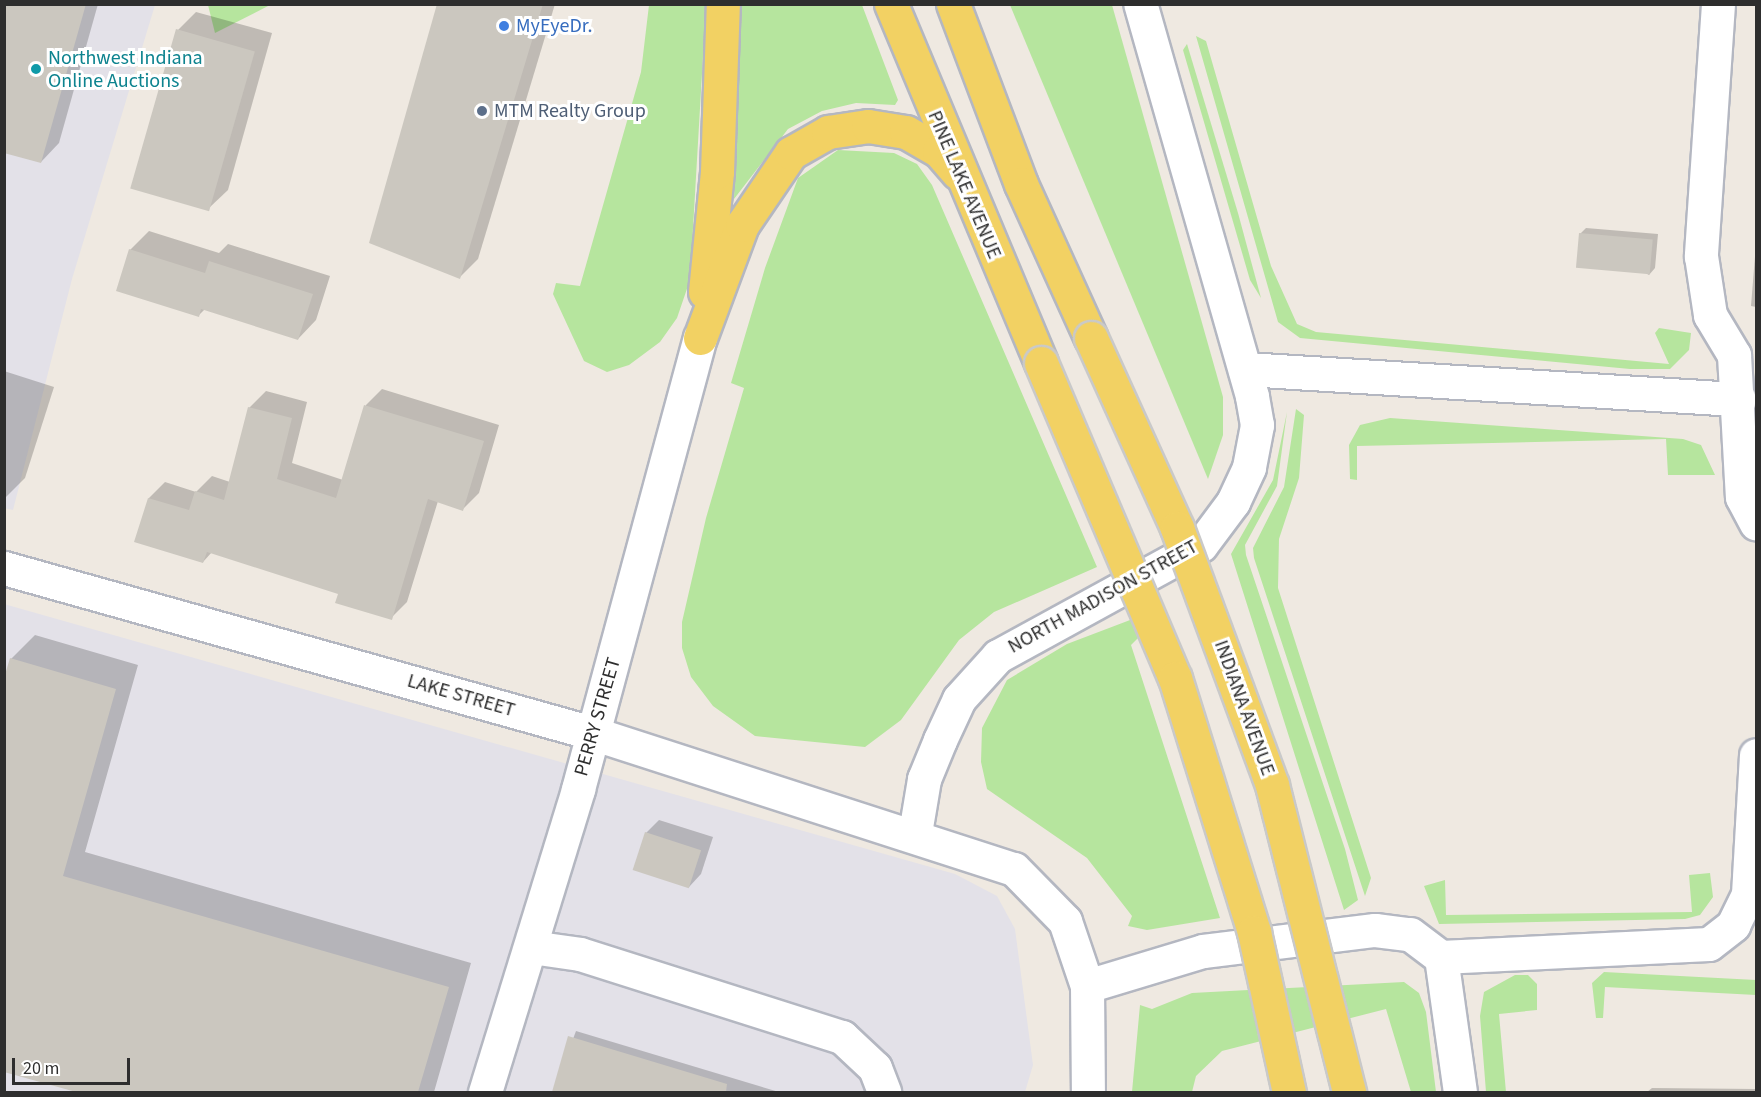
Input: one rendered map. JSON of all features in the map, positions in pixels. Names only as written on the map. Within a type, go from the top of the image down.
[{"type":"main road","points":[[700,338],[717,172],[723,4]]},
{"type":"main road","name":"PINE LAKE AVENUE","points":[[891,4],[957,173],[1041,363],[1175,678],[1254,932],[1289,1092]]},
{"type":"main road","name":"INDIANA AVENUE","points":[[953,4],[1021,184],[1177,528],[1272,785],[1349,1092]]},
{"type":"main road","points":[[700,338],[742,225],[792,153],[828,132],[868,126],[906,132],[939,151],[957,173]]},
{"type":"street","name":"NORTH MADISON STREET","points":[[915,833],[924,779],[959,699],[998,656],[1200,545],[1219,525],[1255,446],[1257,425],[1245,369],[1140,4]]},
{"type":"street","points":[[1718,4],[1701,256],[1710,315],[1734,355],[1739,399],[1742,497],[1756,523]]},
{"type":"street","name":"PERRY STREET","points":[[484,1092],[531,947],[700,338]]},
{"type":"street","points":[[1245,369],[1739,399]]},
{"type":"street","name":"LAKE STREET","points":[[4,568],[592,733],[915,833],[1014,869],[1065,921],[1088,986],[1088,1092]]},
{"type":"street","points":[[1088,986],[1203,951],[1375,930],[1410,934],[1441,957],[1709,944],[1733,925],[1748,894],[1756,755]]},
{"type":"street","points":[[531,947],[580,954],[842,1037],[875,1068],[884,1092]]},
{"type":"street","points":[[1441,957],[1460,1092]]},
{"type":"shaded area","points":[[4,5],[155,5],[72,279],[13,510],[4,508]]},
{"type":"shaded area","points":[[4,604],[955,874],[997,896],[1015,929],[1033,1065],[1025,1092],[5,1092]]},
{"type":"green space","points":[[208,4],[270,5],[215,33]]},
{"type":"green space","points":[[649,5],[706,5],[690,280],[677,318],[660,342],[629,365],[607,372],[584,361],[553,294],[556,283],[580,286],[641,72]]},
{"type":"green space","points":[[739,5],[862,5],[898,100],[895,105],[856,103],[822,111],[788,129],[734,199]]},
{"type":"green space","points":[[1010,5],[1112,5],[1223,397],[1223,435],[1208,479]]},
{"type":"green space","points":[[1196,36],[1206,41],[1271,266],[1297,324],[1316,332],[1669,364],[1655,333],[1659,328],[1691,333],[1689,350],[1670,369],[1630,369],[1300,338],[1278,322]]},
{"type":"green space","points":[[1187,44],[1261,298],[1250,280],[1183,50]]},
{"type":"green space","points":[[838,150],[894,153],[917,164],[932,185],[1097,567],[994,612],[959,640],[901,720],[865,747],[755,736],[713,706],[691,677],[682,648],[682,622],[706,518],[744,388],[731,383],[765,268],[798,178]]},
{"type":"green space","points":[[1296,409],[1304,415],[1299,478],[1279,539],[1278,588],[1371,878],[1365,896],[1254,558],[1253,548],[1284,487]]},
{"type":"green space","points":[[1287,412],[1277,486],[1245,545],[1246,555],[1345,849],[1358,900],[1344,910],[1231,554],[1273,480]]},
{"type":"green space","points":[[1390,418],[1683,439],[1701,445],[1715,475],[1668,475],[1666,439],[1357,446],[1357,480],[1350,479],[1349,445],[1360,425]]},
{"type":"green space","points":[[1138,617],[1144,632],[1131,645],[1220,918],[1147,930],[1128,926],[1132,916],[1087,858],[987,789],[981,762],[982,728],[1007,680],[1067,644]]},
{"type":"green space","points":[[1710,873],[1713,897],[1700,915],[1685,919],[1439,924],[1424,886],[1445,880],[1446,915],[1692,912],[1689,875]]},
{"type":"green space","points":[[1604,972],[1756,980],[1756,995],[1605,987],[1603,1018],[1596,1018],[1592,983]]},
{"type":"green space","points":[[1515,975],[1528,975],[1537,984],[1537,1010],[1499,1014],[1506,1092],[1486,1092],[1480,1016],[1484,992]]},
{"type":"green space","points":[[1404,982],[1419,993],[1426,1012],[1436,1092],[1411,1092],[1386,1009],[1222,1051],[1196,1076],[1192,1092],[1132,1092],[1140,1005],[1152,1009],[1192,993]]},
{"type":"building","name":"Northwest Indiana Online Auctions","points":[[4,4],[86,4],[41,163],[4,153]]},
{"type":"building","points":[[437,4],[543,4],[460,279],[369,243]]},
{"type":"building","points":[[176,29],[255,52],[209,211],[130,189]]},
{"type":"building","points":[[1579,233],[1653,239],[1650,274],[1576,268]]},
{"type":"building","points":[[129,249],[205,273],[209,261],[313,294],[298,340],[201,309],[199,317],[116,291]]},
{"type":"building","points":[[364,405],[484,441],[463,511],[428,499],[392,620],[335,603],[338,594],[207,552],[203,563],[134,542],[148,498],[189,510],[195,491],[224,500],[248,407],[292,418],[277,479],[336,498]]},
{"type":"building","points":[[10,658],[116,689],[63,876],[449,987],[418,1092],[76,1092],[4,1072],[4,678]]},
{"type":"building","points":[[645,832],[701,850],[689,888],[633,870]]},
{"type":"building","points":[[568,1036],[727,1084],[726,1092],[552,1092]]},
{"type":"place","name":"MyEyeDr.","points":[[504,26]]},
{"type":"place","name":"Northwest Indiana Online Auctions","points":[[36,69]]},
{"type":"place","name":"MTM Realty Group","points":[[482,111]]}]
